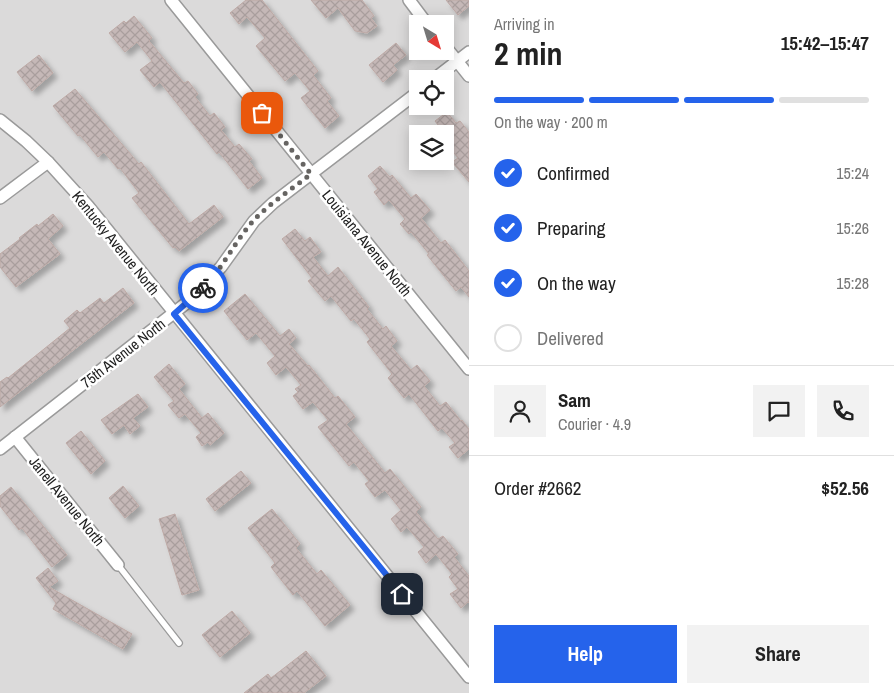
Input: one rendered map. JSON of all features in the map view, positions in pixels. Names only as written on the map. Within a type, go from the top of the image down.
[{"type":"street","name":"Louisiana Avenue North","points":[[171,0],[469,369]]},
{"type":"street","points":[[409,0],[421,15]]},
{"type":"street","points":[[446,70],[469,52]]},
{"type":"street","points":[[454,57],[469,76]]},
{"type":"street","name":"75th Avenue North","points":[[0,449],[174,314],[206,284],[221,267],[254,221],[273,203],[409,99]]},
{"type":"street","name":"Kentucky Avenue North","points":[[0,120],[48,162],[88,206],[469,677]]},
{"type":"street","points":[[0,198],[48,162]]},
{"type":"street","name":"Janell Avenue North","points":[[15,437],[118,565]]},
{"type":"lane","points":[[118,565],[179,643]]},
{"type":"shaded area","points":[[0,0],[469,0],[469,693],[0,693]]},
{"type":"building","points":[[246,0],[262,0],[318,71],[313,75],[331,98],[327,101],[339,116],[325,128],[301,98],[310,91],[295,73],[285,81],[256,46],[265,38],[247,17],[239,24],[230,13]]},
{"type":"building","points":[[311,0],[362,0],[374,16],[371,18],[377,26],[367,33],[355,31],[338,8],[326,18]]},
{"type":"building","points":[[446,0],[469,0],[469,6],[458,15]]},
{"type":"building","points":[[134,16],[152,38],[149,41],[184,83],[188,81],[198,94],[195,97],[210,116],[214,113],[225,127],[221,130],[235,147],[239,144],[252,159],[249,161],[262,178],[248,189],[219,152],[217,154],[160,82],[154,87],[140,70],[152,61],[137,42],[125,52],[109,33]]},
{"type":"building","points":[[396,43],[406,55],[393,65],[397,70],[383,82],[369,65]]},
{"type":"building","points":[[39,55],[53,73],[32,91],[17,72]]},
{"type":"building","points":[[75,89],[139,164],[141,162],[189,224],[214,205],[223,217],[179,251],[175,247],[173,248],[132,198],[139,193],[120,168],[118,169],[104,152],[98,157],[53,106]]},
{"type":"building","points":[[443,115],[449,115],[456,123],[460,121],[469,132],[469,182],[454,164],[454,161],[458,158],[454,153],[454,125],[438,125],[435,121]]},
{"type":"building","points":[[380,166],[390,177],[392,175],[411,198],[416,194],[430,210],[421,218],[441,243],[445,240],[469,271],[469,297],[461,287],[456,291],[411,232],[409,234],[400,224],[405,219],[389,200],[384,205],[374,192],[378,189],[368,176]]},
{"type":"building","points":[[53,214],[63,226],[48,239],[60,254],[16,287],[0,267],[0,254],[37,224],[38,226]]},
{"type":"building","points":[[295,229],[305,241],[310,237],[321,252],[313,257],[328,276],[338,267],[369,307],[367,309],[383,329],[386,326],[397,341],[391,346],[411,370],[417,365],[430,381],[424,386],[440,406],[446,402],[469,429],[469,449],[458,458],[449,447],[455,443],[442,428],[438,431],[409,394],[404,398],[388,378],[392,374],[367,342],[370,339],[354,319],[351,321],[331,296],[325,301],[308,281],[312,278],[282,239]]},
{"type":"building","points":[[123,288],[134,303],[0,407],[0,382],[8,378],[70,328],[64,321],[77,310],[80,313],[100,298],[104,303]]},
{"type":"building","points":[[245,294],[280,336],[289,329],[296,338],[289,344],[309,365],[335,398],[338,396],[355,417],[346,424],[385,473],[390,469],[421,507],[416,512],[438,539],[443,536],[458,554],[454,557],[469,576],[469,603],[461,608],[450,594],[458,589],[449,577],[452,574],[436,554],[426,563],[418,552],[424,547],[407,527],[401,532],[391,519],[401,510],[385,490],[375,497],[365,484],[369,481],[354,462],[349,466],[318,427],[328,420],[313,402],[303,409],[293,396],[298,392],[295,389],[301,385],[286,367],[276,375],[267,363],[275,356],[256,333],[247,340],[224,311]]},
{"type":"building","points":[[169,364],[185,384],[179,389],[202,418],[208,413],[224,433],[210,445],[208,442],[202,446],[196,437],[201,433],[185,414],[179,418],[168,405],[174,401],[154,377]]},
{"type":"building","points":[[138,394],[148,407],[133,418],[140,426],[130,434],[124,425],[112,434],[101,420]]},
{"type":"building","points":[[81,431],[105,461],[91,474],[66,443]]},
{"type":"building","points":[[241,471],[251,483],[215,511],[206,499]]},
{"type":"building","points":[[123,486],[139,506],[125,518],[109,498]]},
{"type":"building","points":[[11,487],[67,555],[52,567],[22,528],[19,530],[0,506],[0,496]]},
{"type":"building","points":[[272,509],[300,544],[296,548],[317,574],[321,570],[350,605],[325,626],[297,591],[293,595],[271,567],[275,563],[248,528]]},
{"type":"building","points":[[175,514],[199,590],[182,595],[159,519]]},
{"type":"building","points":[[48,568],[58,581],[49,587],[132,634],[123,649],[53,609],[56,603],[36,578]]},
{"type":"building","points":[[232,611],[250,633],[220,657],[202,635]]},
{"type":"building","points":[[306,651],[326,676],[304,693],[244,693],[268,674],[271,678]]},
{"type":"way so far","points":[[203,288],[221,267],[254,221],[273,203],[311,174],[262,113]]},
{"type":"route","points":[[203,288],[174,314],[264,422],[402,594]]}]
